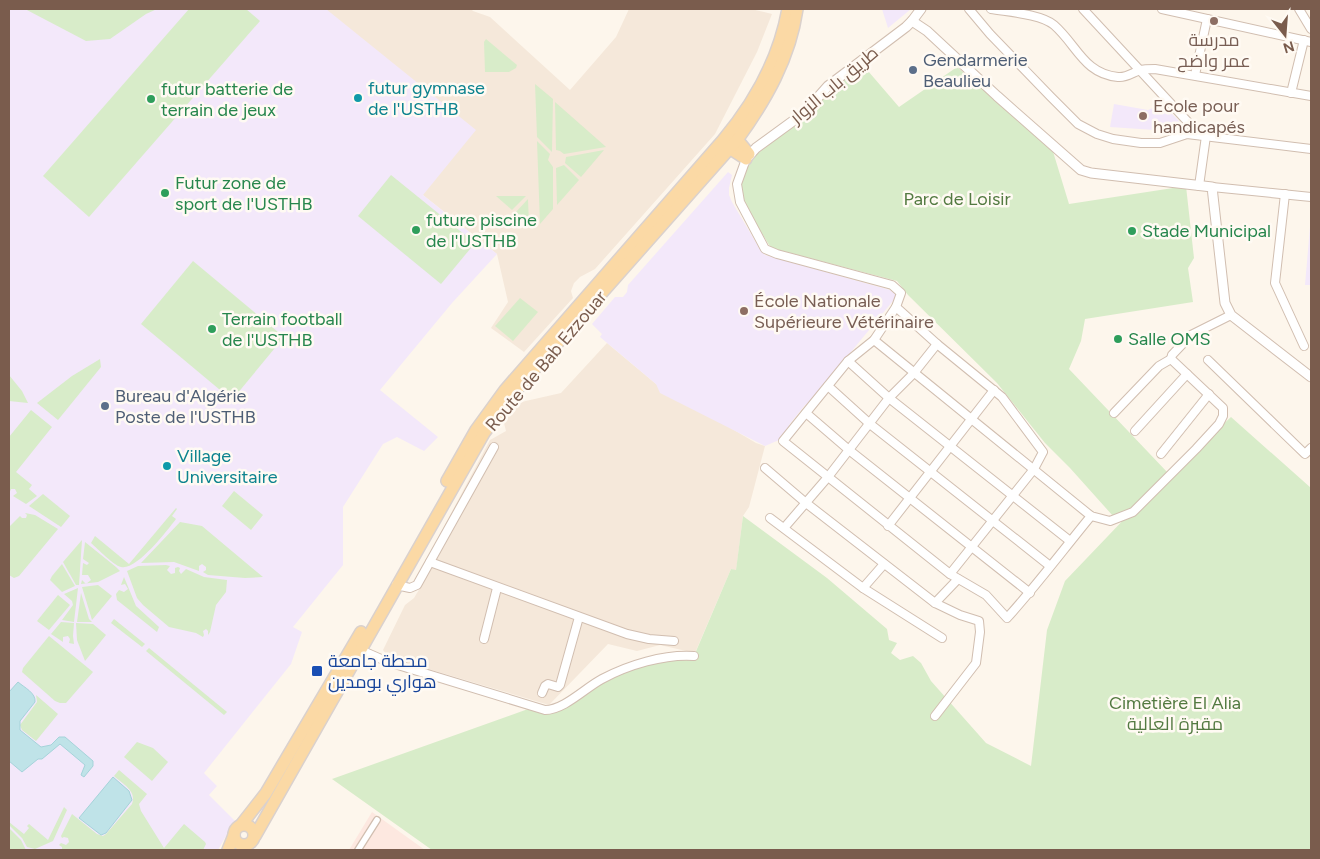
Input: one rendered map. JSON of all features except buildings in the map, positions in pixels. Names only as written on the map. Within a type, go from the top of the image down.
[{"type":"main road","name":"Route de Bab Ezzouar","points":[[356,648],[396,585],[476,446],[503,407],[729,142],[764,80],[778,48],[788,9]]},
{"type":"main road","name":"Route de Bab Ezzouar","points":[[251,843],[329,695],[468,444],[495,403],[757,113],[774,82],[787,49],[797,9]]},
{"type":"main road","points":[[729,142],[748,157]]},
{"type":"main road","name":"Route de Bab Ezzouar","points":[[241,825],[266,793],[329,695]]},
{"type":"main road","points":[[228,850],[235,830],[241,825],[249,826],[254,830],[251,843],[246,845],[236,841],[234,835]]},
{"type":"street","name":"طريق باب الزوار","points":[[748,157],[804,113],[828,86],[912,21],[921,9]]},
{"type":"street","points":[[970,9],[990,34],[1078,124],[1097,134],[1113,139],[1141,143],[1160,143],[1187,134],[1308,149],[1311,142]]},
{"type":"street","points":[[991,9],[1042,18],[1054,25],[1088,65],[1100,73],[1121,78],[1140,70],[1155,69],[1311,96]]},
{"type":"street","points":[[1083,9],[1203,136],[1199,186]]},
{"type":"street","points":[[1162,9],[1308,41],[1291,92]]},
{"type":"street","points":[[1299,9],[1311,29]]},
{"type":"street","points":[[1195,75],[1207,19]]},
{"type":"street","points":[[912,21],[927,30],[997,96],[1081,170],[1091,173],[1199,186],[1311,197]]},
{"type":"street","points":[[748,157],[739,177],[738,196],[765,249],[777,254],[892,285],[901,293],[896,308],[874,340],[848,361],[783,441],[950,574],[986,595],[1007,618],[1030,593],[1091,516]]},
{"type":"street","points":[[1212,187],[1225,303],[1231,315],[1311,377]]},
{"type":"street","points":[[1285,194],[1275,283],[1304,346]]},
{"type":"street","points":[[896,308],[1002,397],[1043,452],[1034,469],[950,574]]},
{"type":"street","points":[[1114,413],[1158,366],[1171,359],[1172,355],[1191,335],[1231,315]]},
{"type":"street","points":[[874,340],[1091,516],[1110,521],[1133,512],[1196,449],[1219,424],[1223,416],[1223,408],[1171,359]]},
{"type":"street","points":[[784,528],[828,477],[889,398],[937,344]]},
{"type":"street","points":[[1208,360],[1305,454],[1311,448]]},
{"type":"street","points":[[848,361],[889,398],[1070,541]]},
{"type":"street","points":[[1135,431],[1187,374]]},
{"type":"street","points":[[828,386],[870,424],[1050,566]]},
{"type":"street","points":[[888,526],[994,390]]},
{"type":"street","points":[[1161,454],[1209,394]]},
{"type":"street","points":[[806,413],[849,450],[1030,593]]},
{"type":"street","points":[[396,585],[414,587],[494,447]]},
{"type":"street","points":[[765,468],[806,503],[935,603],[960,615],[979,621],[980,632],[976,663],[935,716]]},
{"type":"street","points":[[770,518],[863,588],[942,638]]},
{"type":"street","points":[[430,562],[627,634],[649,639],[674,641]]},
{"type":"street","points":[[863,588],[884,564]]},
{"type":"street","points":[[935,603],[958,579]]},
{"type":"street","points":[[484,639],[498,588]]},
{"type":"street","points":[[542,693],[548,684],[558,687],[560,684],[579,617]]},
{"type":"street","points":[[356,648],[388,662],[549,710],[560,706],[600,680],[622,670],[667,656],[694,656]]},
{"type":"street","points":[[362,849],[377,820]]},
{"type":"shaded area","points":[[9,9],[326,9],[476,130],[423,195],[497,254],[452,303],[380,390],[438,437],[424,451],[397,437],[383,444],[343,507],[343,565],[293,627],[302,632],[291,664],[204,773],[217,786],[209,795],[236,822],[231,827],[218,850],[9,850]]},
{"type":"shaded area","points":[[326,9],[471,9],[490,17],[570,90],[616,37],[629,9],[751,9],[772,14],[757,52],[715,134],[595,269],[580,277],[574,283],[571,291],[573,298],[524,352],[491,328],[508,302],[497,254],[423,195]]},
{"type":"shaded area","points":[[882,9],[911,9],[888,28]]},
{"type":"shaded area","name":"Ecole pour handicapés","points":[[1114,104],[1148,110],[1162,104],[1180,122],[1178,126],[1155,130],[1110,127]]},
{"type":"shaded area","name":"École Nationale Supérieure Vétérinaire","points":[[728,172],[732,175],[729,195],[732,202],[765,255],[890,290],[897,296],[789,425],[790,427],[781,441],[779,440],[765,446],[660,393],[656,384],[600,337],[602,334],[592,324],[615,297],[623,297],[627,292],[628,285]]},
{"type":"shaded area","points":[[1311,215],[1311,285],[1305,285]]},
{"type":"shaded area","points":[[607,343],[656,384],[756,443],[765,446],[749,507],[743,516],[736,571],[731,569],[695,653],[660,645],[637,651],[608,644],[549,705],[388,657],[383,650],[405,605],[414,598],[420,588],[414,583],[490,440],[506,431],[504,423],[517,403],[561,393]]},
{"type":"shaded area","points":[[372,812],[425,850],[349,850]]},
{"type":"green space","points":[[25,9],[157,9],[146,14],[110,39],[86,41]]},
{"type":"green space","name":"futur batterie de terrain de jeux","points":[[189,9],[246,9],[260,21],[89,217],[43,176]]},
{"type":"green space","points":[[486,39],[517,65],[516,68],[509,72],[485,72],[484,42]]},
{"type":"green space","name":"Parc de Loisir","points":[[862,64],[899,107],[957,67],[1051,145],[1069,204],[1186,186],[1194,258],[1188,268],[1193,302],[1085,319],[1081,341],[1069,369],[1168,473],[1128,511],[1113,516],[1045,443],[997,383],[908,295],[897,281],[771,248],[743,203],[738,188],[747,162],[813,110],[813,101]]},
{"type":"green space","points":[[535,84],[553,99],[552,152],[537,137]]},
{"type":"green space","points":[[555,102],[606,147],[564,154],[556,150]]},
{"type":"green space","points":[[537,141],[550,154],[548,160],[553,167],[553,209],[540,224]]},
{"type":"green space","points":[[604,150],[581,177],[565,163],[566,157]]},
{"type":"green space","points":[[564,165],[579,180],[557,205],[556,168]]},
{"type":"green space","name":"future piscine de l'USTHB","points":[[391,175],[475,243],[441,284],[358,216]]},
{"type":"green space","points":[[496,196],[526,196],[512,210]]},
{"type":"green space","points":[[528,199],[529,225],[515,213]]},
{"type":"green space","name":"Terrain football de l'USTHB","points":[[193,261],[284,337],[232,400],[141,324]]},
{"type":"green space","points":[[520,298],[538,312],[513,341],[495,326]]},
{"type":"green space","points":[[100,359],[101,367],[58,420],[37,403],[72,376]]},
{"type":"green space","points":[[9,375],[22,391],[28,403],[9,401]]},
{"type":"green space","points":[[31,410],[52,427],[16,472],[32,485],[29,489],[37,496],[26,504],[13,496],[17,493],[15,489],[11,489],[9,494],[9,437]]},
{"type":"green space","name":"Cimetière El Alia مقبرة العالية","points":[[1231,417],[1311,488],[1311,850],[432,850],[332,779],[528,709],[546,713],[607,677],[660,661],[694,656],[731,569],[736,570],[743,516],[827,578],[887,629],[889,640],[897,643],[891,653],[900,660],[913,656],[921,663],[931,681],[986,743],[1031,766],[1047,630],[1065,581],[1151,491]]},
{"type":"green space","points":[[234,491],[263,515],[251,530],[222,506]]},
{"type":"green space","points":[[43,494],[70,516],[61,527],[29,506]]},
{"type":"green space","points":[[176,508],[172,516],[176,519],[166,532],[143,557],[127,567],[121,567],[114,563],[91,543],[95,536],[129,564]]},
{"type":"green space","points":[[25,513],[35,515],[58,529],[19,576],[14,578],[9,575],[9,527],[20,516],[26,518],[27,515]]},
{"type":"green space","points":[[180,522],[202,526],[263,577],[245,578],[208,575],[203,572],[206,570],[206,567],[202,564],[199,566],[199,571],[174,562],[141,563]]},
{"type":"green space","points":[[82,540],[79,585],[76,585],[63,562]]},
{"type":"green space","points":[[85,542],[120,571],[98,582],[87,583],[91,580],[88,575],[82,575],[83,563],[87,565],[89,563],[83,559]]},
{"type":"green space","points":[[62,564],[75,586],[62,592],[50,580]]},
{"type":"green space","points":[[138,566],[170,566],[167,570],[171,574],[175,573],[175,568],[178,567],[181,574],[186,569],[204,577],[227,580],[226,592],[216,605],[208,635],[206,629],[203,631],[203,637],[196,633],[169,627],[137,598],[127,571]]},
{"type":"green space","points":[[124,577],[136,606],[159,627],[157,632],[117,600],[116,594],[119,590],[124,592],[128,589],[125,584],[121,585]]},
{"type":"green space","points":[[98,585],[112,596],[92,620],[82,587]]},
{"type":"green space","points":[[78,588],[74,622],[62,620],[73,605],[72,601],[64,594]]},
{"type":"green space","points":[[81,593],[89,619],[92,622],[77,622]]},
{"type":"green space","points":[[58,595],[70,605],[49,630],[37,621]]},
{"type":"green space","points":[[114,619],[145,644],[142,647],[111,623]]},
{"type":"green space","points":[[61,622],[74,623],[74,644],[69,643],[70,639],[68,636],[63,637],[63,642],[51,634]]},
{"type":"green space","points":[[76,623],[93,624],[106,635],[85,661],[77,640]]},
{"type":"green space","points":[[49,636],[93,672],[66,703],[55,701],[22,672],[23,668]]},
{"type":"green space","points":[[149,648],[227,712],[224,715],[146,651]]},
{"type":"green space","points":[[36,695],[58,714],[36,741],[22,730],[20,725],[37,702]]},
{"type":"green space","points":[[137,742],[153,748],[168,762],[152,781],[124,757]]},
{"type":"green space","points":[[119,770],[147,794],[139,804],[141,811],[164,848],[184,824],[205,842],[203,850],[62,850],[62,847],[59,845],[61,843],[66,845],[69,842],[68,838],[62,838],[61,836],[72,814],[97,834],[103,836],[132,804],[133,795],[114,776]]},
{"type":"green space","points":[[64,807],[67,810],[53,841],[35,849],[27,847],[22,838],[9,825],[9,822],[24,834],[29,828],[27,826],[29,824],[48,840]]},
{"type":"green space","points":[[9,828],[21,840],[26,850],[9,850]]},
{"type":"water","points":[[18,682],[32,693],[35,699],[35,702],[20,721],[20,730],[41,747],[51,745],[59,737],[65,737],[93,761],[93,766],[84,777],[81,775],[85,765],[60,744],[22,772],[9,761],[9,692]]},
{"type":"water","points":[[113,777],[129,791],[132,800],[106,833],[101,835],[79,818]]},
{"type":"place","name":"مدرسة عمر واضح","points":[[1214,21]]},
{"type":"place","name":"Gendarmerie Beaulieu","points":[[913,70]]},
{"type":"place","name":"futur gymnase de l'USTHB","points":[[358,98]]},
{"type":"place","name":"futur batterie de terrain de jeux","points":[[151,99]]},
{"type":"place","name":"Ecole pour handicapés","points":[[1143,116]]},
{"type":"place","name":"Futur zone de sport de l'USTHB","points":[[165,193]]},
{"type":"place","name":"future piscine de l'USTHB","points":[[416,230]]},
{"type":"place","name":"Stade Municipal","points":[[1132,231]]},
{"type":"place","name":"École Nationale Supérieure Vétérinaire","points":[[744,311]]},
{"type":"place","name":"Terrain football de l'USTHB","points":[[212,329]]},
{"type":"place","name":"Salle OMS","points":[[1118,339]]},
{"type":"place","name":"Bureau d'Algérie Poste de l'USTHB","points":[[105,406]]},
{"type":"place","name":"Village Universitaire","points":[[167,466]]},
{"type":"place","name":"محطة جامعة هواري بومدين","points":[[317,671]]}]
